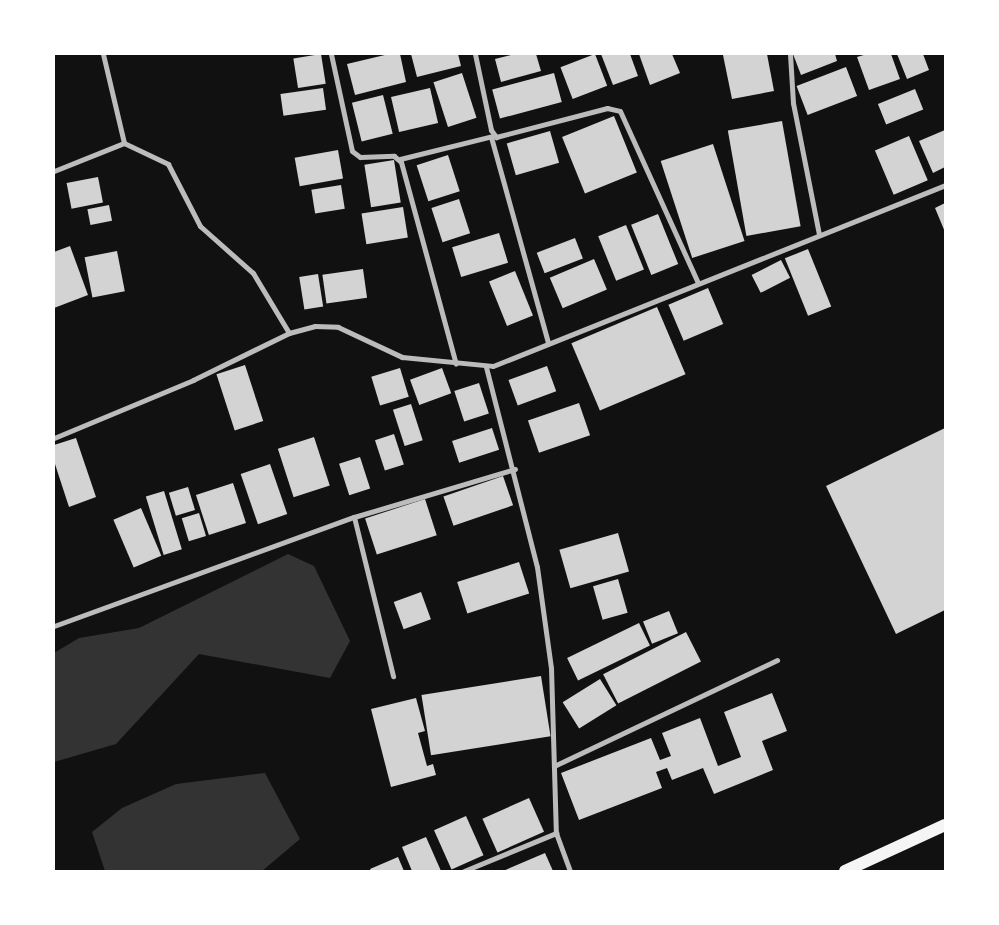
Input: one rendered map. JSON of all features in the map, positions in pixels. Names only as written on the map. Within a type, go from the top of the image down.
[{"type":"main road","points":[[845,871],[945,825]]},
{"type":"street","points":[[103,54],[124,143]]},
{"type":"street","points":[[331,54],[352,151],[360,157],[400,159],[492,137],[505,137],[607,108],[620,111],[697,281]]},
{"type":"street","points":[[475,54],[492,137],[548,343]]},
{"type":"street","points":[[790,54],[793,103],[819,234]]},
{"type":"street","points":[[54,171],[124,143],[168,164],[200,226],[253,273],[288,332]]},
{"type":"street","points":[[400,159],[456,364]]},
{"type":"street","points":[[54,438],[193,380],[288,332],[315,326],[338,327],[402,358],[486,367],[697,281],[945,185]]},
{"type":"street","points":[[486,367],[515,469],[537,567],[550,660],[556,833],[570,871]]},
{"type":"street","points":[[54,626],[354,517],[515,469]]},
{"type":"street","points":[[354,517],[393,676]]},
{"type":"street","points":[[554,766],[777,660]]},
{"type":"street","points":[[464,871],[556,833]]},
{"type":"shaded area","points":[[288,554],[314,566],[350,641],[330,678],[199,654],[116,744],[54,762],[54,653],[79,638],[139,628]]},
{"type":"shaded area","points":[[265,773],[300,839],[262,871],[105,871],[92,832],[122,808],[176,784]]},
{"type":"building","points":[[321,54],[326,84],[298,88],[293,58]]},
{"type":"building","points":[[389,54],[400,54],[406,82],[355,95],[347,64]]},
{"type":"building","points":[[411,54],[458,54],[461,66],[417,77]]},
{"type":"building","points":[[515,54],[536,54],[541,71],[501,82],[495,59]]},
{"type":"building","points":[[595,54],[607,86],[573,99],[560,67]]},
{"type":"building","points":[[601,54],[630,54],[638,76],[613,85]]},
{"type":"building","points":[[639,54],[672,54],[680,73],[650,85]]},
{"type":"building","points":[[767,54],[774,91],[732,99],[723,55]]},
{"type":"building","points":[[793,54],[835,54],[837,61],[801,75]]},
{"type":"building","points":[[867,54],[891,54],[900,79],[869,90],[857,57]]},
{"type":"building","points":[[897,54],[923,54],[929,70],[907,79]]},
{"type":"building","points":[[846,67],[857,96],[808,115],[797,86]]},
{"type":"building","points":[[462,73],[477,118],[448,127],[433,82]]},
{"type":"building","points":[[554,73],[562,102],[500,119],[492,90]]},
{"type":"building","points":[[323,88],[326,110],[283,116],[280,94]]},
{"type":"building","points":[[430,88],[438,123],[399,132],[391,97]]},
{"type":"building","points":[[915,89],[923,109],[886,124],[878,104]]},
{"type":"building","points":[[383,95],[393,134],[362,142],[352,103]]},
{"type":"building","points":[[614,116],[637,173],[585,194],[562,137]]},
{"type":"building","points":[[782,121],[801,226],[746,236],[728,131]]},
{"type":"building","points":[[945,130],[945,167],[933,173],[919,141]]},
{"type":"building","points":[[550,131],[559,163],[516,175],[507,143]]},
{"type":"building","points":[[909,136],[928,180],[894,195],[875,150]]},
{"type":"building","points":[[713,144],[745,241],[692,258],[661,161]]},
{"type":"building","points":[[338,150],[343,179],[300,186],[295,158]]},
{"type":"building","points":[[448,155],[460,191],[428,201],[417,165]]},
{"type":"building","points":[[394,160],[401,202],[371,207],[364,165]]},
{"type":"building","points":[[98,177],[103,203],[72,209],[67,183]]},
{"type":"building","points":[[341,185],[345,209],[315,213],[311,190]]},
{"type":"building","points":[[459,199],[470,233],[443,242],[431,208]]},
{"type":"building","points":[[945,203],[945,232],[935,208]]},
{"type":"building","points":[[109,205],[112,221],[90,225],[87,209]]},
{"type":"building","points":[[403,207],[408,238],[366,244],[362,214]]},
{"type":"building","points":[[658,214],[678,264],[651,275],[631,225]]},
{"type":"building","points":[[626,225],[644,270],[616,281],[598,236]]},
{"type":"building","points":[[499,233],[508,263],[461,277],[452,247]]},
{"type":"building","points":[[575,238],[583,259],[545,273],[537,253]]},
{"type":"building","points":[[70,246],[88,295],[54,308],[54,252]]},
{"type":"building","points":[[808,249],[831,306],[808,316],[785,258]]},
{"type":"building","points":[[117,251],[125,291],[92,298],[85,257]]},
{"type":"building","points":[[594,259],[607,289],[563,308],[550,278]]},
{"type":"building","points":[[781,260],[790,278],[761,293],[752,275]]},
{"type":"building","points":[[363,269],[367,298],[326,303],[322,275]]},
{"type":"building","points":[[515,271],[533,316],[507,326],[489,281]]},
{"type":"building","points":[[318,274],[323,307],[304,310],[299,277]]},
{"type":"building","points":[[708,288],[723,324],[684,341],[668,305]]},
{"type":"building","points":[[657,307],[686,374],[600,411],[571,343]]},
{"type":"building","points":[[245,365],[263,421],[235,430],[216,374]]},
{"type":"building","points":[[547,366],[556,391],[518,405],[508,380]]},
{"type":"building","points":[[400,368],[409,397],[380,405],[371,377]]},
{"type":"building","points":[[442,368],[451,393],[419,405],[410,380]]},
{"type":"building","points":[[479,383],[489,413],[464,421],[454,391]]},
{"type":"building","points":[[579,403],[590,435],[539,453],[528,421]]},
{"type":"building","points":[[411,404],[423,440],[405,446],[393,410]]},
{"type":"building","points":[[492,428],[499,450],[459,463],[452,441]]},
{"type":"building","points":[[945,428],[945,610],[896,634],[826,486]]},
{"type":"building","points":[[394,434],[404,464],[385,471],[375,440]]},
{"type":"building","points":[[314,437],[330,486],[294,497],[278,449]]},
{"type":"building","points":[[76,438],[96,497],[69,507],[54,461],[54,445]]},
{"type":"building","points":[[360,457],[370,488],[349,495],[339,464]]},
{"type":"building","points":[[270,464],[287,514],[258,524],[241,474]]},
{"type":"building","points":[[503,476],[513,505],[454,526],[443,497]]},
{"type":"building","points":[[233,483],[246,523],[209,535],[196,495]]},
{"type":"building","points":[[188,487],[195,510],[176,516],[169,493]]},
{"type":"building","points":[[164,491],[182,549],[164,555],[146,497]]},
{"type":"building","points":[[425,499],[437,535],[377,555],[365,518]]},
{"type":"building","points":[[141,508],[161,556],[134,568],[113,520]]},
{"type":"building","points":[[199,513],[206,536],[189,541],[182,518]]},
{"type":"building","points":[[618,533],[629,571],[570,588],[559,550]]},
{"type":"building","points":[[519,562],[529,593],[467,613],[457,582]]},
{"type":"building","points":[[618,579],[628,613],[603,620],[593,586]]},
{"type":"building","points":[[421,592],[431,619],[404,629],[394,602]]},
{"type":"building","points":[[669,611],[678,633],[652,644],[643,621]]},
{"type":"building","points":[[639,623],[650,645],[578,681],[567,658]]},
{"type":"building","points":[[686,632],[701,661],[618,704],[603,674]]},
{"type":"building","points":[[541,676],[551,736],[431,755],[421,695]]},
{"type":"building","points":[[600,679],[616,705],[579,729],[563,702]]},
{"type":"building","points":[[772,693],[787,731],[762,741],[773,770],[714,794],[703,768],[672,780],[667,768],[656,772],[662,788],[579,820],[561,773],[651,738],[660,760],[671,756],[662,733],[700,718],[718,766],[741,757],[724,712]]},
{"type":"building","points":[[416,698],[425,731],[418,733],[427,766],[433,764],[436,775],[391,787],[371,709]]},
{"type":"building","points":[[529,798],[544,832],[497,853],[482,819]]},
{"type":"building","points":[[466,816],[483,855],[452,870],[434,830]]},
{"type":"building","points":[[426,837],[441,871],[412,871],[402,847]]},
{"type":"building","points":[[545,853],[553,871],[503,871]]},
{"type":"building","points":[[398,857],[404,871],[371,871],[370,869]]}]
